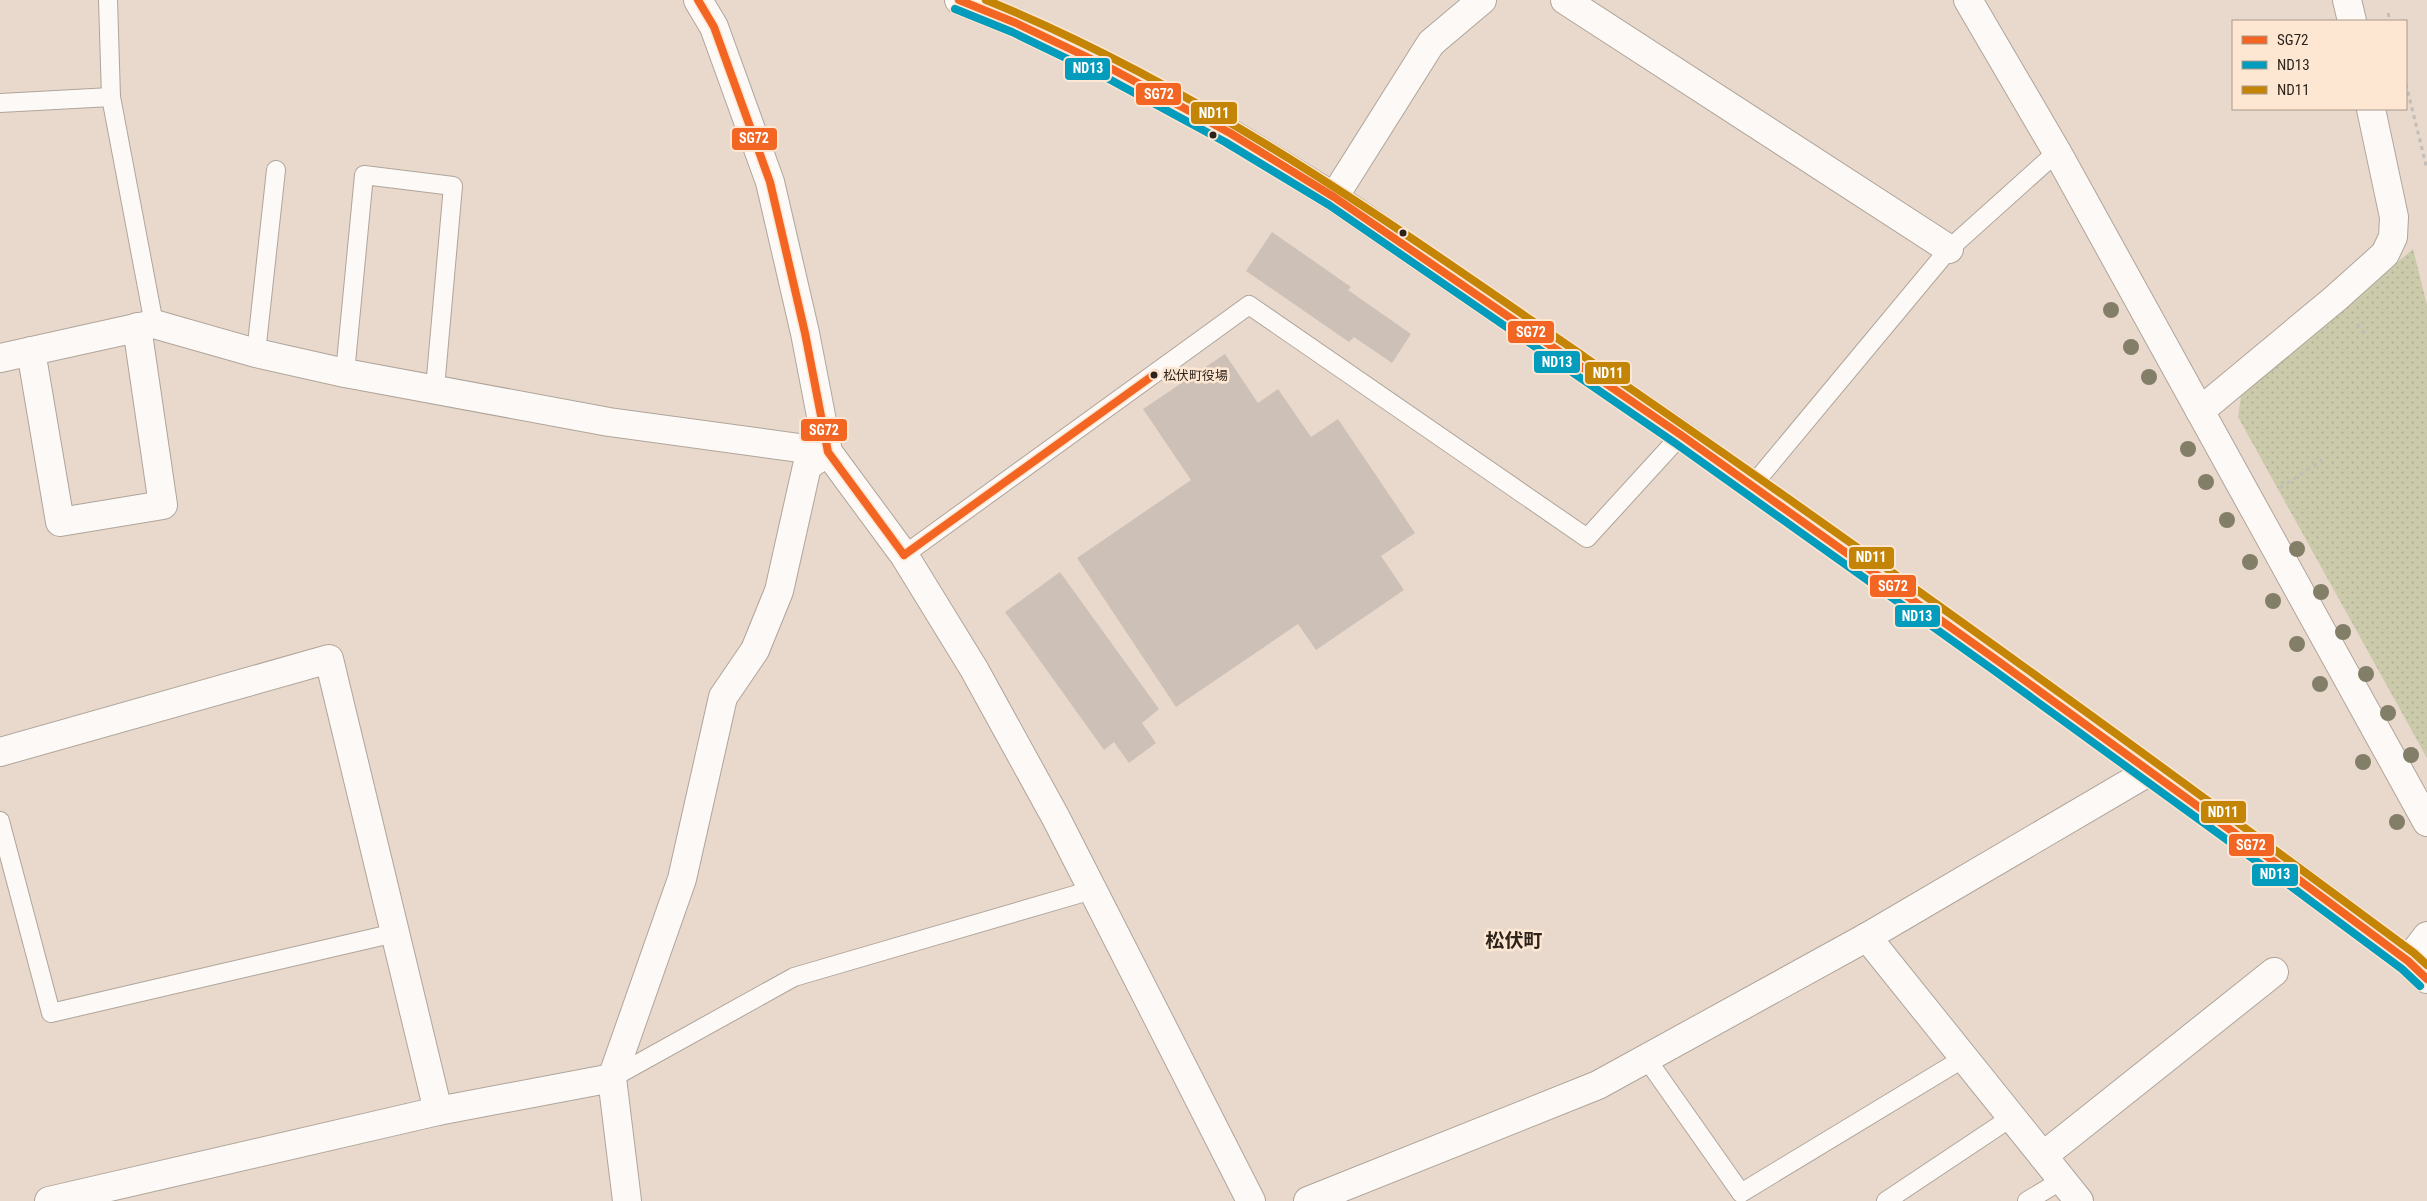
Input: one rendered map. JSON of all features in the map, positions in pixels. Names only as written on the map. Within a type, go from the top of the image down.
[{"type":"street","points":[[698,0],[714,27],[770,182],[805,333],[828,452],[904,555],[974,669],[1056,818],[1250,1201]]},
{"type":"street","points":[[959,0],[1016,23],[1112,69],[1230,133],[1334,197],[1681,435],[2150,771],[2417,970],[2427,936]]},
{"type":"street","points":[[1334,197],[1432,43],[1482,0]]},
{"type":"street","points":[[1565,0],[1949,249]]},
{"type":"street","points":[[1968,0],[2057,152],[2427,822]]},
{"type":"street","points":[[2347,0],[2352,20]]},
{"type":"street","points":[[2200,411],[2336,298],[2384,254],[2394,237],[2394,217],[2371,110]]},
{"type":"street","points":[[0,358],[146,325],[345,373],[435,388],[609,422],[828,452]]},
{"type":"street","points":[[31,351],[60,522],[163,505],[146,325]]},
{"type":"street","points":[[627,1201],[612,1078],[682,879],[723,697],[755,650],[779,591],[807,466],[828,452]]},
{"type":"street","points":[[0,752],[329,659],[438,1111]]},
{"type":"street","points":[[1308,1201],[1598,1085],[1867,937],[2150,771]]},
{"type":"street","points":[[1867,937],[2070,1191]]},
{"type":"street","points":[[2043,1156],[2274,972]]},
{"type":"street","points":[[49,1201],[438,1111],[612,1078]]},
{"type":"lane","points":[[108,0],[111,97],[146,325]]},
{"type":"lane","points":[[0,103],[111,97]]},
{"type":"lane","points":[[1752,486],[1949,249],[2057,152]]},
{"type":"lane","points":[[256,353],[276,170]]},
{"type":"lane","points":[[345,373],[364,175],[453,186],[435,388]]},
{"type":"lane","points":[[904,555],[1249,305],[1587,538],[1681,435]]},
{"type":"lane","points":[[0,820],[51,1013],[395,933]]},
{"type":"lane","points":[[612,1078],[794,977],[1092,890]]},
{"type":"lane","points":[[1646,1058],[1741,1192],[1964,1058]]},
{"type":"lane","points":[[1886,1201],[2012,1117]]},
{"type":"lane","points":[[2027,1201],[2070,1191]]},
{"type":"path","points":[[2407,88],[2427,169]]},
{"type":"path","points":[[2273,492],[2322,460]]},
{"type":"green space","points":[[2413,249],[2427,305],[2427,758],[2238,417],[2241,396]]},
{"type":"building","points":[[1272,232],[1351,287],[1348,290],[1411,334],[1392,363],[1354,337],[1349,342],[1246,271]]},
{"type":"building","name":"松伏町役場","points":[[1225,354],[1258,403],[1278,389],[1311,437],[1338,419],[1415,533],[1381,556],[1404,590],[1316,650],[1298,624],[1176,707],[1077,558],[1191,480],[1143,409]]},
{"type":"building","points":[[1060,572],[1159,709],[1142,723],[1156,743],[1129,763],[1114,742],[1104,750],[1005,612]]},
{"type":"transit line","name":"SG72","points":[[698,0],[714,27],[770,182],[805,333],[828,452],[904,555]]},
{"type":"transit line","name":"SG72","points":[[959,0],[1016,23],[1112,69],[1230,133],[1334,197],[1681,435],[1998,661],[2291,874],[2408,961],[2427,979]]},
{"type":"transit line","name":"ND11","points":[[986,0],[1066,35],[1144,74],[1221,117],[1369,210],[1691,430],[2003,651],[2209,801],[2414,953],[2427,965]]},
{"type":"transit line","name":"ND13","points":[[955,9],[1012,32],[1107,78],[1225,142],[1329,205],[1675,443],[1992,669],[2285,882],[2402,969],[2420,986]]},
{"type":"transit line","name":"SG72","points":[[904,555],[1155,374]]},
{"type":"place","name":"松伏町役場","points":[[1154,375]]},
{"type":"district","name":"松伏町","points":[[1514,940]]}]
